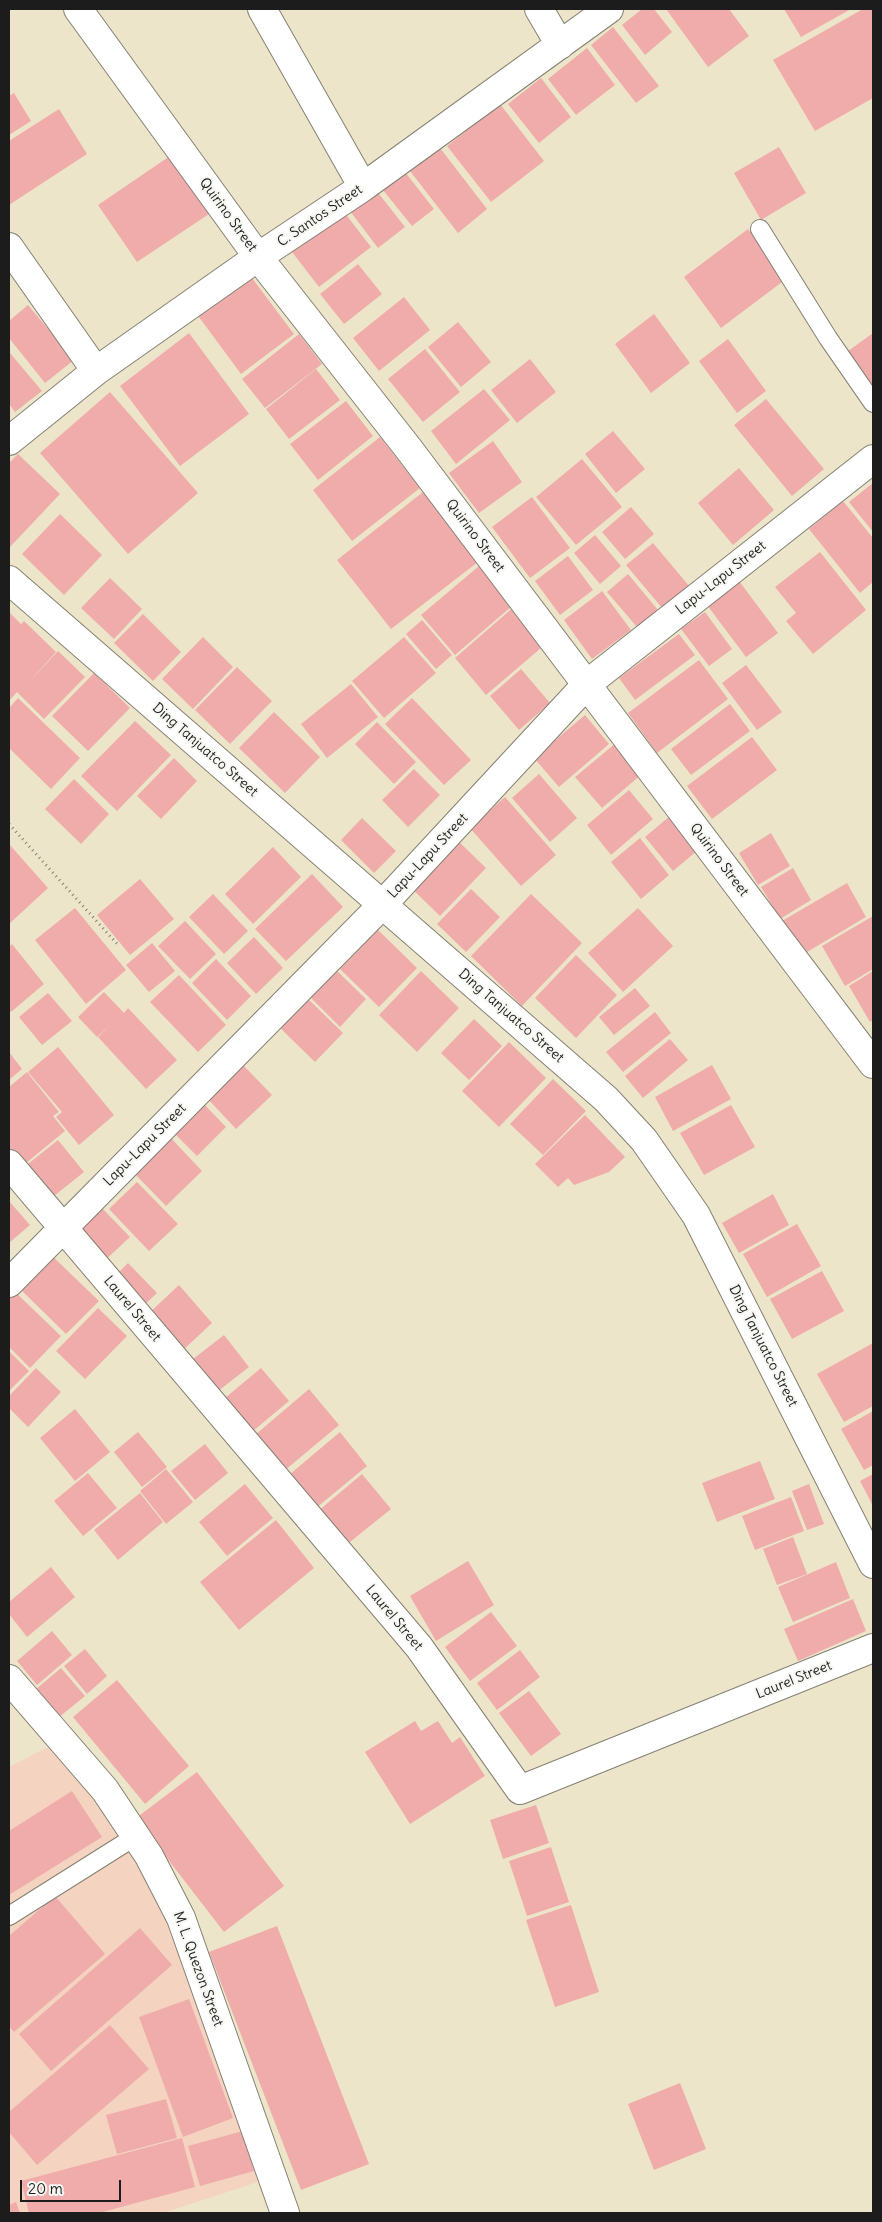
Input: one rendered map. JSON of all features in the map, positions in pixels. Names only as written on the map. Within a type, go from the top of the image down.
[{"type":"street","name":"Quirino Street","points":[[78,9],[258,257],[408,448],[873,1064]]},
{"type":"street","points":[[262,9],[363,187]]},
{"type":"street","points":[[538,9],[560,45]]},
{"type":"street","name":"C. Santos Street","points":[[9,441],[96,370],[258,257],[363,187],[609,9]]},
{"type":"street","points":[[9,247],[96,370]]},
{"type":"street","name":"Lapu-Lapu Street","points":[[9,1283],[383,904],[587,684],[873,458]]},
{"type":"street","name":"Ding Tanjuatco Street","points":[[9,580],[606,1099],[644,1140],[696,1214],[873,1564]]},
{"type":"street","name":"Laurel Street","points":[[9,1164],[419,1647],[520,1790],[873,1648]]},
{"type":"street","name":"M. L. Quezon Street","points":[[9,1679],[105,1790],[149,1856],[182,1918],[285,2213]]},
{"type":"lane","points":[[760,229],[828,338],[873,402]]},
{"type":"lane","points":[[9,1916],[136,1836]]},
{"type":"path","points":[[9,824],[119,946]]},
{"type":"shaded area","points":[[58,1742],[121,1828],[188,1957],[267,2179],[163,2213],[9,2213],[9,1767]]},
{"type":"building","points":[[642,9],[654,9],[672,32],[645,55],[622,25]]},
{"type":"building","points":[[666,9],[729,9],[749,36],[708,67]]},
{"type":"building","points":[[784,9],[851,9],[801,37]]},
{"type":"building","points":[[863,9],[873,9],[873,98],[815,131],[773,60]]},
{"type":"building","points":[[613,27],[659,86],[636,103],[591,45]]},
{"type":"building","points":[[587,48],[615,85],[576,115],[548,79]]},
{"type":"building","points":[[541,78],[571,117],[539,143],[508,104]]},
{"type":"building","points":[[14,93],[31,121],[9,135],[9,96]]},
{"type":"building","points":[[500,104],[544,161],[491,202],[447,146]]},
{"type":"building","points":[[59,109],[87,154],[9,205],[9,141]]},
{"type":"building","points":[[779,147],[806,193],[761,220],[734,173]]},
{"type":"building","points":[[440,148],[487,209],[458,233],[410,171]]},
{"type":"building","points":[[170,156],[209,214],[137,262],[98,205]]},
{"type":"building","points":[[405,172],[434,209],[412,226],[383,190]]},
{"type":"building","points":[[376,190],[405,227],[378,248],[350,211]]},
{"type":"building","points":[[344,212],[371,247],[319,287],[292,252]]},
{"type":"building","points":[[748,229],[786,279],[721,328],[684,277]]},
{"type":"building","points":[[358,264],[382,294],[344,324],[320,294]]},
{"type":"building","points":[[249,274],[294,334],[241,374],[196,313]]},
{"type":"building","points":[[404,297],[430,330],[379,371],[353,338]]},
{"type":"building","points":[[28,305],[74,360],[45,383],[9,338],[9,321]]},
{"type":"building","points":[[654,314],[690,363],[651,393],[615,344]]},
{"type":"building","points":[[458,322],[491,362],[461,387],[428,347]]},
{"type":"building","points":[[189,333],[249,414],[180,466],[120,386]]},
{"type":"building","points":[[873,333],[873,394],[844,354]]},
{"type":"building","points":[[299,334],[322,364],[265,408],[242,379]]},
{"type":"building","points":[[728,339],[766,391],[737,413],[699,361]]},
{"type":"building","points":[[425,349],[460,392],[423,422],[388,379]]},
{"type":"building","points":[[10,353],[42,391],[15,412],[9,404]]},
{"type":"building","points":[[530,359],[556,392],[517,423],[491,390]]},
{"type":"building","points":[[316,369],[340,400],[289,439],[266,409]]},
{"type":"building","points":[[484,389],[510,420],[456,464],[431,431]]},
{"type":"building","points":[[110,392],[198,493],[128,554],[40,453]]},
{"type":"building","points":[[766,399],[824,469],[792,496],[734,425]]},
{"type":"building","points":[[346,401],[373,436],[318,480],[290,444]]},
{"type":"building","points":[[613,431],[645,469],[616,493],[585,454]]},
{"type":"building","points":[[380,437],[420,488],[352,541],[313,490]]},
{"type":"building","points":[[493,441],[522,482],[479,513],[449,473]]},
{"type":"building","points":[[18,454],[60,494],[10,547],[9,463]]},
{"type":"building","points":[[582,459],[622,507],[576,545],[536,497]]},
{"type":"building","points":[[739,468],[774,510],[733,545],[698,503]]},
{"type":"building","points":[[873,483],[873,532],[849,502]]},
{"type":"building","points":[[423,492],[478,562],[391,629],[337,560]]},
{"type":"building","points":[[532,497],[570,548],[530,578],[492,527]]},
{"type":"building","points":[[843,501],[873,538],[873,582],[860,593],[809,529]]},
{"type":"building","points":[[631,507],[654,534],[625,559],[602,532]]},
{"type":"building","points":[[60,514],[102,555],[64,595],[22,554]]},
{"type":"building","points":[[595,535],[621,566],[600,584],[574,553]]},
{"type":"building","points":[[653,543],[690,587],[663,609],[626,565]]},
{"type":"building","points":[[820,552],[866,610],[813,654],[786,621],[796,613],[775,587]]},
{"type":"building","points":[[568,556],[593,590],[560,615],[535,581]]},
{"type":"building","points":[[479,566],[512,606],[455,655],[421,615]]},
{"type":"building","points":[[628,574],[658,610],[637,627],[607,592]]},
{"type":"building","points":[[110,578],[142,609],[114,639],[81,608]]},
{"type":"building","points":[[739,581],[778,633],[746,657],[707,605]]},
{"type":"building","points":[[602,591],[631,630],[592,659],[564,620]]},
{"type":"building","points":[[516,605],[548,642],[486,695],[455,658]]},
{"type":"building","points":[[9,612],[21,624],[24,621],[56,652],[26,685],[58,651],[85,677],[44,719],[17,692],[9,701]]},
{"type":"building","points":[[705,612],[732,649],[709,666],[681,629]]},
{"type":"building","points":[[143,614],[181,652],[153,681],[114,643]]},
{"type":"building","points":[[422,620],[452,655],[436,669],[406,634]]},
{"type":"building","points":[[679,634],[695,655],[635,700],[619,678]]},
{"type":"building","points":[[203,637],[233,667],[193,709],[162,679]]},
{"type":"building","points":[[404,637],[436,673],[384,718],[352,681]]},
{"type":"building","points":[[699,660],[728,699],[657,753],[628,713]]},
{"type":"building","points":[[746,665],[782,712],[757,730],[722,683]]},
{"type":"building","points":[[237,667],[272,701],[230,744],[195,710]]},
{"type":"building","points":[[521,669],[550,703],[519,730],[490,696]]},
{"type":"building","points":[[94,673],[130,708],[88,751],[52,716]]},
{"type":"building","points":[[351,684],[378,717],[327,758],[301,724]]},
{"type":"building","points":[[18,698],[80,758],[51,789],[9,748],[9,708]]},
{"type":"building","points":[[412,698],[471,760],[444,785],[385,724]]},
{"type":"building","points":[[730,704],[750,731],[691,775],[671,749]]},
{"type":"building","points":[[274,712],[320,757],[285,793],[239,748]]},
{"type":"building","points":[[585,715],[609,744],[559,787],[534,758]]},
{"type":"building","points":[[135,721],[171,755],[117,811],[81,776]]},
{"type":"building","points":[[377,722],[416,762],[394,784],[355,744]]},
{"type":"building","points":[[752,737],[777,770],[712,819],[687,786]]},
{"type":"building","points":[[616,743],[642,774],[602,808],[575,777]]},
{"type":"building","points":[[174,758],[197,781],[161,819],[137,796]]},
{"type":"building","points":[[414,769],[440,795],[408,827],[382,800]]},
{"type":"building","points":[[539,774],[577,818],[550,842],[512,798]]},
{"type":"building","points":[[74,779],[109,814],[81,844],[45,809]]},
{"type":"building","points":[[629,790],[653,819],[611,855],[587,825]]},
{"type":"building","points":[[505,797],[556,855],[521,886],[470,828]]},
{"type":"building","points":[[670,816],[698,850],[673,871],[645,837]]},
{"type":"building","points":[[362,818],[396,851],[374,873],[341,840]]},
{"type":"building","points":[[771,833],[790,866],[758,885],[739,853]]},
{"type":"building","points":[[453,836],[486,868],[440,916],[407,884]]},
{"type":"building","points":[[640,838],[669,875],[641,899],[611,862]]},
{"type":"building","points":[[9,844],[48,888],[9,924]]},
{"type":"building","points":[[273,847],[301,877],[253,924],[225,894]]},
{"type":"building","points":[[793,868],[811,900],[780,919],[761,887]]},
{"type":"building","points":[[312,874],[343,907],[286,961],[255,929]]},
{"type":"building","points":[[140,879],[174,919],[130,955],[97,915]]},
{"type":"building","points":[[847,883],[866,917],[802,955],[782,921]]},
{"type":"building","points":[[471,889],[500,917],[466,952],[437,924]]},
{"type":"building","points":[[213,894],[248,931],[224,954],[189,917]]},
{"type":"building","points":[[531,894],[582,943],[522,1006],[471,956]]},
{"type":"building","points":[[75,908],[126,970],[86,1004],[35,940]]},
{"type":"building","points":[[638,908],[673,946],[623,992],[588,953]]},
{"type":"building","points":[[873,916],[873,969],[845,986],[822,946]]},
{"type":"building","points":[[185,921],[216,954],[190,979],[158,946]]},
{"type":"building","points":[[378,930],[417,968],[379,1007],[340,969]]},
{"type":"building","points":[[254,937],[283,968],[256,994],[227,963]]},
{"type":"building","points":[[152,943],[175,971],[149,992],[126,965]]},
{"type":"building","points":[[12,944],[44,984],[11,1012],[9,1009],[9,947]]},
{"type":"building","points":[[576,955],[617,995],[576,1038],[535,998]]},
{"type":"building","points":[[216,959],[251,996],[227,1020],[192,983]]},
{"type":"building","points":[[334,968],[366,999],[340,1027],[308,995]]},
{"type":"building","points":[[421,971],[459,1008],[417,1052],[379,1015]]},
{"type":"building","points":[[873,971],[873,1020],[870,1022],[849,986]]},
{"type":"building","points":[[179,975],[226,1025],[198,1052],[150,1002]]},
{"type":"building","points":[[635,988],[650,1006],[614,1035],[599,1017]]},
{"type":"building","points":[[104,992],[124,1013],[128,1008],[177,1060],[146,1089],[98,1037],[109,1026],[97,1037],[78,1017]]},
{"type":"building","points":[[48,993],[72,1021],[42,1045],[19,1017]]},
{"type":"building","points":[[303,994],[343,1033],[315,1062],[275,1023]]},
{"type":"building","points":[[655,1012],[671,1033],[623,1072],[606,1052]]},
{"type":"building","points":[[474,1019],[502,1046],[469,1080],[441,1053]]},
{"type":"building","points":[[670,1039],[688,1060],[643,1098],[625,1076]]},
{"type":"building","points":[[509,1042],[546,1078],[499,1127],[462,1091]]},
{"type":"building","points":[[58,1047],[114,1115],[79,1145],[56,1117],[62,1112],[28,1072]]},
{"type":"building","points":[[9,1052],[22,1069],[9,1080]]},
{"type":"building","points":[[242,1064],[272,1095],[236,1129],[207,1098]]},
{"type":"building","points":[[712,1065],[731,1099],[673,1131],[655,1097]]},
{"type":"building","points":[[27,1072],[59,1112],[53,1116],[65,1131],[20,1168],[9,1154],[9,1087]]},
{"type":"building","points":[[553,1079],[586,1111],[543,1155],[510,1124]]},
{"type":"building","points":[[201,1101],[226,1127],[197,1156],[171,1130]]},
{"type":"building","points":[[731,1105],[755,1147],[704,1175],[680,1133]]},
{"type":"building","points":[[585,1115],[625,1157],[609,1172],[574,1185],[568,1178],[558,1187],[535,1164]]},
{"type":"building","points":[[169,1136],[202,1171],[166,1206],[132,1171]]},
{"type":"building","points":[[58,1140],[84,1172],[49,1200],[23,1168]]},
{"type":"building","points":[[137,1182],[178,1224],[149,1251],[109,1209]]},
{"type":"building","points":[[773,1194],[789,1225],[739,1253],[722,1223]]},
{"type":"building","points":[[9,1201],[30,1225],[9,1243]]},
{"type":"building","points":[[99,1205],[130,1237],[100,1265],[70,1234]]},
{"type":"building","points":[[797,1224],[821,1266],[767,1297],[743,1254]]},
{"type":"building","points":[[47,1251],[99,1301],[66,1334],[15,1284]]},
{"type":"building","points":[[128,1263],[157,1293],[141,1308],[112,1279]]},
{"type":"building","points":[[822,1271],[844,1311],[792,1339],[770,1299]]},
{"type":"building","points":[[179,1285],[212,1323],[181,1352],[147,1315]]},
{"type":"building","points":[[12,1289],[61,1336],[30,1368],[9,1347],[9,1292]]},
{"type":"building","points":[[98,1308],[127,1336],[85,1379],[56,1351]]},
{"type":"building","points":[[224,1335],[249,1367],[213,1395],[188,1363]]},
{"type":"building","points":[[873,1343],[873,1406],[844,1422],[817,1374]]},
{"type":"building","points":[[9,1351],[29,1371],[9,1391]]},
{"type":"building","points":[[36,1368],[61,1392],[28,1427],[9,1408],[9,1396]]},
{"type":"building","points":[[261,1368],[289,1401],[253,1431],[225,1398]]},
{"type":"building","points":[[309,1389],[339,1425],[284,1471],[255,1435]]},
{"type":"building","points":[[75,1409],[110,1452],[75,1481],[40,1438]]},
{"type":"building","points":[[873,1411],[873,1465],[864,1470],[841,1429]]},
{"type":"building","points":[[138,1432],[167,1467],[142,1487],[114,1452]]},
{"type":"building","points":[[340,1432],[367,1466],[310,1513],[283,1480]]},
{"type":"building","points":[[205,1444],[228,1473],[195,1500],[171,1471]]},
{"type":"building","points":[[760,1461],[775,1499],[717,1522],[702,1483]]},
{"type":"building","points":[[166,1469],[193,1502],[166,1524],[140,1491]]},
{"type":"building","points":[[88,1473],[117,1508],[83,1536],[54,1501]]},
{"type":"building","points":[[362,1474],[391,1509],[345,1546],[317,1512]]},
{"type":"building","points":[[873,1474],[873,1506],[860,1481]]},
{"type":"building","points":[[245,1484],[273,1518],[227,1556],[199,1522]]},
{"type":"building","points":[[809,1484],[824,1524],[807,1530],[792,1491]]},
{"type":"building","points":[[140,1493],[163,1522],[118,1560],[94,1530]]},
{"type":"building","points":[[791,1497],[804,1531],[755,1550],[742,1516]]},
{"type":"building","points":[[276,1520],[314,1568],[239,1630],[200,1582]]},
{"type":"building","points":[[793,1537],[807,1574],[777,1585],[763,1549]]},
{"type":"building","points":[[468,1561],[494,1605],[436,1641],[410,1596]]},
{"type":"building","points":[[836,1562],[850,1598],[793,1622],[778,1587]]},
{"type":"building","points":[[51,1567],[75,1597],[27,1637],[9,1614],[9,1602]]},
{"type":"building","points":[[853,1599],[866,1631],[798,1661],[784,1629]]},
{"type":"building","points":[[491,1612],[517,1646],[470,1681],[445,1647]]},
{"type":"building","points":[[52,1631],[72,1655],[37,1685],[17,1661]]},
{"type":"building","points":[[85,1649],[107,1676],[87,1694],[64,1666]]},
{"type":"building","points":[[520,1650],[540,1677],[497,1710],[477,1683]]},
{"type":"building","points":[[61,1668],[85,1696],[58,1718],[35,1690]]},
{"type":"building","points":[[117,1680],[189,1766],[145,1804],[73,1717]]},
{"type":"building","points":[[529,1691],[561,1734],[531,1756],[499,1713]]},
{"type":"building","points":[[415,1721],[421,1731],[438,1721],[452,1743],[460,1737],[485,1776],[410,1824],[365,1752]]},
{"type":"building","points":[[197,1772],[284,1886],[224,1932],[136,1818]]},
{"type":"building","points":[[72,1791],[102,1837],[9,1895],[9,1831]]},
{"type":"building","points":[[536,1805],[549,1843],[503,1859],[490,1820]]},
{"type":"building","points":[[551,1847],[569,1902],[527,1916],[509,1861]]},
{"type":"building","points":[[55,1896],[105,1954],[14,2032],[9,2026],[9,1936]]},
{"type":"building","points":[[571,1905],[599,1992],[555,2007],[526,1920]]},
{"type":"building","points":[[277,1926],[369,2164],[301,2190],[209,1952]]},
{"type":"building","points":[[140,1928],[172,1965],[51,2071],[19,2034]]},
{"type":"building","points":[[189,1999],[233,2118],[183,2137],[139,2017]]},
{"type":"building","points":[[110,2025],[149,2069],[37,2165],[9,2132],[9,2112]]},
{"type":"building","points":[[680,2083],[706,2149],[654,2170],[628,2104]]},
{"type":"building","points":[[166,2099],[177,2138],[117,2154],[106,2115]]},
{"type":"building","points":[[243,2131],[254,2171],[200,2186],[188,2146]]},
{"type":"building","points":[[182,2138],[195,2187],[99,2213],[29,2213],[21,2181]]},
{"type":"building","points":[[16,2202],[20,2213],[9,2213],[9,2205]]}]
